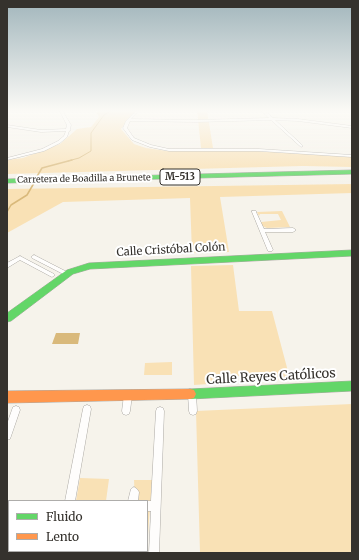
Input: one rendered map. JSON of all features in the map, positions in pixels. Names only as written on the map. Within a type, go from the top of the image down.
[{"type":"street","points":[[7,159],[26,155],[54,145],[66,136]]},
{"type":"street","points":[[130,136],[132,139],[163,149],[259,150],[352,156]]},
{"type":"street","points":[[293,136],[302,146]]},
{"type":"street","name":"Carretera de Boadilla a Brunete","points":[[7,181],[352,172]]},
{"type":"street","points":[[254,212],[270,250]]},
{"type":"street","points":[[262,231],[293,230]]},
{"type":"street","name":"Calle Cristóbal Colón","points":[[7,318],[67,274],[89,266],[352,253]]},
{"type":"street","points":[[34,257],[67,274]]},
{"type":"street","points":[[7,266],[20,258],[52,274]]},
{"type":"street","name":"Calle Reyes Católicos","points":[[7,397],[192,394],[352,386]]},
{"type":"street","name":"Calle Reyes Católicos","points":[[192,394],[193,411]]},
{"type":"street","points":[[126,411],[128,395]]},
{"type":"street","points":[[70,500],[87,409]]},
{"type":"street","points":[[7,436],[16,410]]},
{"type":"street","points":[[154,553],[152,505],[160,411]]},
{"type":"shaded area","points":[[69,136],[127,136],[134,144],[146,148],[167,151],[258,151],[352,157],[352,167],[303,166],[7,174],[7,160],[23,158],[60,144]]},
{"type":"shaded area","points":[[200,136],[211,136],[213,148],[201,148]]},
{"type":"shaded area","points":[[352,184],[352,193],[220,197],[229,252],[192,253],[190,198],[63,202],[7,233],[7,189]]},
{"type":"shaded area","points":[[282,211],[290,227],[267,228],[262,226],[261,222],[281,220],[278,214],[260,214],[259,216],[257,212]]},
{"type":"shaded area","points":[[233,265],[239,311],[272,311],[290,379],[250,381],[249,375],[236,376],[237,382],[194,385],[191,266]]},
{"type":"shaded area","points":[[56,333],[80,333],[78,344],[52,344]]},
{"type":"shaded area","points":[[172,362],[172,375],[144,375],[145,363]]},
{"type":"shaded area","points":[[352,404],[352,553],[200,553],[196,411]]},
{"type":"shaded area","points":[[80,478],[109,479],[106,500],[76,500]]},
{"type":"shaded area","points":[[134,480],[152,480],[148,534],[148,500],[135,500]]},
{"type":"waterway","points":[[68,161],[79,158],[91,151],[91,136]]},
{"type":"waterway","points":[[36,178],[42,168],[72,160]]},
{"type":"waterway","points":[[7,212],[11,205],[27,195],[34,183]]},
{"type":"traffic: fast","points":[[7,181],[352,172]]},
{"type":"traffic: fast","points":[[7,318],[70,272],[89,266],[352,253]]},
{"type":"traffic: fast","points":[[190,394],[352,386]]},
{"type":"traffic: slow","points":[[7,397],[190,394]]}]
